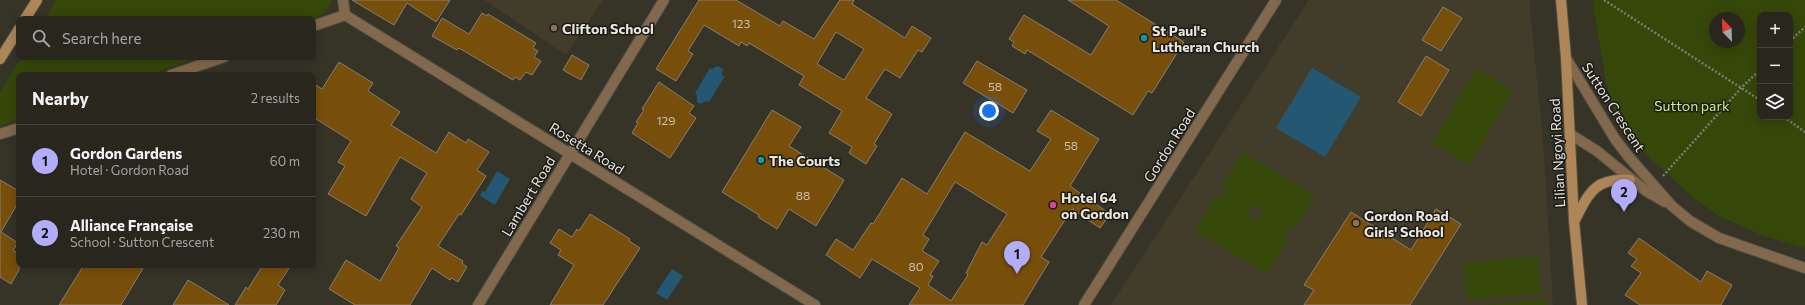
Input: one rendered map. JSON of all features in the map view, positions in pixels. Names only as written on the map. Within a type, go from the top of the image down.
[{"type":"street","points":[[27,16],[37,0]]},
{"type":"street","points":[[316,25],[345,15],[343,0]]},
{"type":"street","name":"Lambert Road","points":[[478,305],[664,0]]},
{"type":"street","name":"Gordon Road","points":[[1084,305],[1276,0]]},
{"type":"street","name":"Lilian Ngoyi Road","points":[[1562,1],[1574,221],[1582,305]]},
{"type":"street","name":"Rosetta Road","points":[[345,15],[815,305]]},
{"type":"street","points":[[0,59],[16,34]]},
{"type":"street","name":"Sutton Crescent","points":[[1566,58],[1615,140],[1672,206],[1690,221],[1719,238],[1805,268]]},
{"type":"street","points":[[181,72],[215,60]]},
{"type":"street","points":[[0,134],[16,129]]},
{"type":"street","name":"Sutton Crescent","points":[[1570,134],[1597,151],[1630,180],[1672,206]]},
{"type":"street","points":[[1574,221],[1589,195],[1597,186],[1614,179],[1630,180]]},
{"type":"path","points":[[1604,0],[1757,98]]},
{"type":"path","points":[[1793,38],[1805,27]]},
{"type":"path","points":[[1654,186],[1742,87],[1757,73]]},
{"type":"path","points":[[1788,120],[1805,132]]},
{"type":"shaded area","name":"Clifton School","points":[[484,0],[603,0],[566,55]]},
{"type":"shaded area","name":"Gordon Road Girls' School","points":[[1309,0],[1529,0],[1543,140],[1553,305],[1111,305]]},
{"type":"green space","points":[[56,0],[331,0],[329,7],[316,17],[316,16],[47,16]]},
{"type":"green space","name":"Sutton park","points":[[1595,0],[1805,0],[1805,248],[1764,236],[1719,216],[1695,199],[1636,145],[1615,113],[1606,82],[1593,5]]},
{"type":"green space","points":[[20,60],[192,60],[157,72],[16,72],[16,120],[0,126],[0,92]]},
{"type":"green space","points":[[1476,68],[1513,90],[1470,165],[1432,144]]},
{"type":"green space","points":[[1242,152],[1315,195],[1295,230],[1289,227],[1284,237],[1288,240],[1267,274],[1194,231],[1215,196],[1220,199],[1226,190],[1222,187]],"holes":[[[1253,205],[1263,211],[1257,221],[1247,215]]]},
{"type":"green space","points":[[1538,256],[1541,293],[1467,300],[1463,263]]},
{"type":"green space","points":[[1546,299],[1547,305],[1481,305]]},
{"type":"water","points":[[717,66],[723,69],[722,75],[725,76],[709,102],[707,101],[700,104],[697,102],[697,95],[695,93],[710,68],[712,69]]},
{"type":"water","points":[[1312,68],[1361,97],[1325,157],[1276,128]]},
{"type":"water","points":[[497,171],[510,179],[495,205],[480,196],[482,191],[485,192]]},
{"type":"water","points":[[672,269],[683,276],[667,300],[656,293]]},
{"type":"building","points":[[352,0],[450,0],[436,22],[407,3],[394,25]]},
{"type":"building","points":[[699,0],[736,0],[780,26],[783,21],[814,39],[840,0],[854,0],[852,4],[905,38],[912,26],[931,38],[922,52],[918,50],[900,78],[885,69],[866,98],[892,114],[874,144],[877,146],[866,164],[849,153],[852,147],[829,133],[842,111],[799,85],[804,76],[749,43],[747,46],[741,42],[739,46],[704,25],[688,51],[693,54],[676,81],[656,69]],"holes":[[[836,32],[864,49],[844,80],[817,64]]]},
{"type":"building","points":[[1068,0],[1116,0],[1184,42],[1152,93],[1148,91],[1133,115],[1027,50],[1025,54],[1012,46],[1014,42],[1009,39],[1024,15],[1091,55],[1109,26]]},
{"type":"building","points":[[1443,7],[1462,18],[1441,51],[1422,40]]},
{"type":"building","points":[[482,13],[487,16],[488,14],[536,43],[533,48],[538,51],[534,57],[541,61],[532,75],[526,72],[520,80],[515,77],[513,80],[459,48],[457,50],[432,36],[442,18],[469,34]]},
{"type":"building","points":[[572,55],[589,65],[581,80],[563,70]]},
{"type":"building","points":[[1426,56],[1449,70],[1421,116],[1398,102]]},
{"type":"building","points":[[977,61],[1027,90],[1013,113],[963,83]]},
{"type":"building","points":[[339,62],[373,83],[368,91],[400,112],[391,125],[436,153],[449,132],[466,143],[468,139],[489,152],[477,170],[486,176],[461,215],[459,214],[438,246],[463,261],[462,263],[467,267],[458,282],[452,278],[450,280],[432,268],[410,305],[355,305],[329,289],[346,260],[380,281],[399,248],[396,246],[422,207],[411,199],[427,173],[400,157],[366,216],[328,194],[345,166],[338,162],[351,141],[316,119],[316,85],[322,89]]},
{"type":"building","points":[[659,82],[694,106],[689,113],[696,118],[670,158],[632,133],[638,123],[636,122],[644,110],[642,109]]},
{"type":"building","points":[[772,110],[801,127],[789,146],[844,180],[816,226],[789,209],[777,229],[758,217],[759,215],[722,192]]},
{"type":"building","points":[[1051,110],[1099,139],[1070,186],[1110,214],[1100,228],[1072,209],[1041,257],[1049,262],[1023,305],[909,305],[920,288],[872,259],[860,278],[826,255],[836,239],[853,250],[871,223],[873,224],[902,178],[927,194],[965,132],[1030,171],[1051,139],[1037,131]],"holes":[[[955,182],[1007,214],[987,245],[982,242],[966,273],[968,275],[951,301],[928,285],[933,276],[930,275],[939,261],[922,251],[929,239],[923,235]]]},
{"type":"building","points":[[0,180],[16,189],[16,206],[1,232],[16,242],[16,246],[13,250],[16,252],[16,268],[19,268],[19,270],[11,284],[0,277]]},
{"type":"building","points":[[1436,209],[1461,224],[1410,305],[1304,305],[1314,290],[1304,285],[1351,212],[1411,250]]},
{"type":"building","points":[[590,214],[630,239],[629,241],[640,248],[603,305],[550,305],[574,265],[558,255],[561,250],[550,243],[559,229],[572,237],[577,229],[579,231]]},
{"type":"building","points":[[1639,238],[1701,282],[1707,271],[1732,285],[1721,305],[1640,305],[1625,295],[1641,273],[1631,266],[1637,259],[1628,253]]},
{"type":"building","points":[[82,268],[143,268],[121,305],[59,305]]},
{"type":"building","points":[[261,268],[289,268],[278,285],[285,290],[276,305],[235,305],[246,287],[248,289]]},
{"type":"building","points":[[188,280],[203,289],[229,305],[173,305]]},
{"type":"place","name":"Clifton School","points":[[554,28]]},
{"type":"place","name":"St Paul's Lutheran Church","points":[[1144,38]]},
{"type":"place","name":"The Courts","points":[[761,160]]},
{"type":"place","name":"Hotel 64 on Gordon","points":[[1053,205]]},
{"type":"place","name":"Alliance Française","points":[[1624,212]]},
{"type":"place","name":"Gordon Road Girls' School","points":[[1356,223]]},
{"type":"place","name":"Gordon Gardens","points":[[1017,274]]}]
